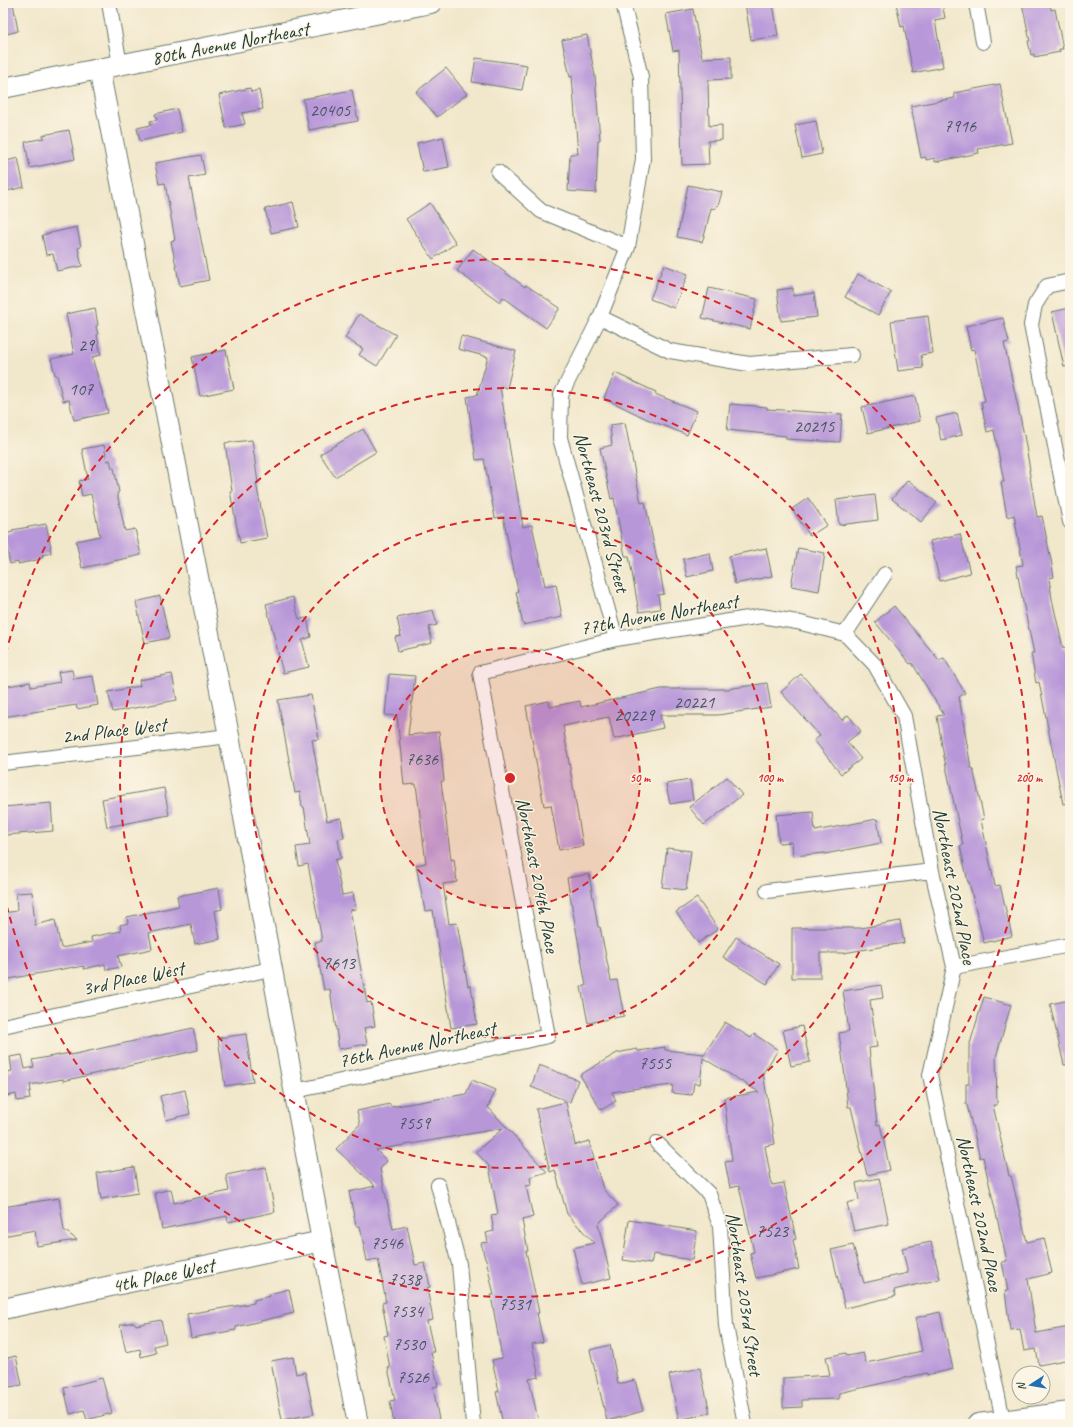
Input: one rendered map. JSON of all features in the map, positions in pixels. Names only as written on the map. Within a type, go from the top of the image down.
[{"type":"street","points":[[109,3],[120,65]]},
{"type":"street","name":"80th Avenue Northeast","points":[[3,88],[431,3]]},
{"type":"street","name":"Northeast 203rd Street","points":[[616,639],[560,438],[561,395],[600,317],[628,247],[642,159],[640,77],[623,3]]},
{"type":"street","points":[[976,3],[983,42]]},
{"type":"street","points":[[99,69],[229,736],[271,969],[358,1424]]},
{"type":"street","points":[[498,172],[541,211],[628,247]]},
{"type":"street","points":[[1070,281],[1048,286],[1035,305],[1031,326],[1070,522]]},
{"type":"street","points":[[600,317],[670,351],[749,364],[852,355]]},
{"type":"street","points":[[845,634],[885,574]]},
{"type":"street","name":"77th Avenue Northeast","points":[[480,673],[616,639],[761,616],[797,622],[845,634]]},
{"type":"street","name":"Northeast 202nd Place","points":[[845,634],[875,665],[904,716],[932,871],[954,967],[930,1075],[1003,1420]]},
{"type":"street","name":"Northeast 204th Place","points":[[480,673],[548,1036]]},
{"type":"street","name":"2nd Place West","points":[[3,763],[229,736]]},
{"type":"street","points":[[767,890],[932,871]]},
{"type":"street","points":[[954,967],[1070,945]]},
{"type":"street","name":"3rd Place West","points":[[3,1026],[271,969]]},
{"type":"street","name":"76th Avenue Northeast","points":[[295,1091],[548,1036]]},
{"type":"street","name":"Northeast 203rd Street","points":[[657,1143],[709,1194],[720,1226],[726,1326],[745,1424]]},
{"type":"street","points":[[438,1185],[459,1264],[473,1424]]},
{"type":"street","name":"4th Place West","points":[[3,1309],[322,1241]]},
{"type":"street","points":[[978,1424],[1003,1420],[1068,1416]]},
{"type":"building","points":[[3,3],[13,3],[18,31],[3,35]]},
{"type":"building","points":[[745,3],[773,3],[778,36],[751,40]]},
{"type":"building","points":[[896,3],[942,3],[945,18],[935,20],[943,67],[913,73],[904,26],[901,27]]},
{"type":"building","points":[[1022,3],[1050,3],[1051,10],[1055,9],[1063,49],[1059,49],[1060,52],[1034,57],[1034,54],[1031,55],[1028,41],[1030,41]]},
{"type":"building","points":[[693,9],[702,58],[731,57],[731,79],[708,80],[709,126],[722,125],[722,140],[708,141],[709,164],[682,165],[679,50],[673,51],[666,14]]},
{"type":"building","points":[[587,35],[595,76],[600,140],[598,140],[596,193],[568,191],[570,154],[578,154],[572,76],[570,77],[562,40]]},
{"type":"building","points":[[476,58],[527,65],[522,90],[472,82]]},
{"type":"building","points":[[446,68],[467,94],[437,117],[416,92]]},
{"type":"building","points":[[1000,84],[1012,143],[978,149],[979,153],[935,162],[935,158],[926,160],[926,157],[921,158],[911,106],[955,98],[954,93]]},
{"type":"building","points":[[250,88],[251,92],[259,90],[263,109],[242,113],[245,124],[226,128],[219,95]]},
{"type":"building","points":[[352,90],[358,121],[309,130],[303,99]]},
{"type":"building","points":[[177,109],[182,132],[140,141],[137,128],[151,125],[150,121],[157,120],[155,114]]},
{"type":"building","points":[[816,121],[822,154],[802,158],[795,125]]},
{"type":"building","points":[[69,130],[75,159],[30,168],[25,142],[44,138],[43,135]]},
{"type":"building","points":[[443,137],[449,167],[423,172],[417,143]]},
{"type":"building","points":[[201,155],[205,175],[189,178],[209,280],[180,286],[171,241],[175,240],[165,183],[159,184],[155,163]]},
{"type":"building","points":[[18,158],[24,187],[3,192],[3,162]]},
{"type":"building","points":[[688,185],[722,192],[718,206],[717,205],[715,209],[711,208],[702,242],[677,237]]},
{"type":"building","points":[[293,202],[299,227],[271,233],[265,209]]},
{"type":"building","points":[[430,203],[456,243],[433,259],[406,219]]},
{"type":"building","points":[[77,227],[81,247],[78,248],[82,266],[57,271],[53,254],[46,255],[42,235]]},
{"type":"building","points":[[473,249],[525,287],[526,285],[560,308],[546,328],[503,297],[500,302],[457,271]]},
{"type":"building","points":[[664,265],[688,274],[674,308],[650,299]]},
{"type":"building","points":[[858,274],[891,292],[878,315],[845,297]]},
{"type":"building","points":[[709,288],[757,299],[750,329],[702,318]]},
{"type":"building","points":[[793,288],[793,296],[814,293],[817,317],[781,321],[777,290]]},
{"type":"building","points":[[95,308],[98,325],[96,326],[97,335],[101,355],[92,357],[108,413],[74,420],[69,400],[63,401],[57,375],[55,375],[51,359],[74,354],[66,314]]},
{"type":"building","points":[[1070,308],[1070,366],[1064,367],[1052,312]]},
{"type":"building","points":[[359,314],[396,335],[377,366],[359,355],[363,349],[345,338]]},
{"type":"building","points":[[928,316],[933,353],[921,355],[923,368],[898,371],[891,321]]},
{"type":"building","points":[[1003,318],[1009,342],[1004,343],[1024,435],[1037,517],[1042,516],[1054,577],[1049,578],[1052,599],[1063,648],[1066,647],[1070,669],[1070,803],[1063,804],[1039,682],[1036,683],[1031,653],[1034,653],[1016,566],[1023,565],[1014,515],[1007,517],[1001,482],[1004,482],[994,430],[987,432],[981,402],[985,401],[974,349],[971,350],[966,326]]},
{"type":"building","points":[[461,336],[516,351],[507,388],[500,386],[523,527],[532,525],[545,586],[556,584],[562,617],[523,625],[516,592],[518,591],[503,516],[495,518],[484,459],[476,460],[467,397],[477,395],[488,357],[458,349]]},
{"type":"building","points":[[226,350],[234,389],[200,396],[192,357]]},
{"type":"building","points":[[615,373],[656,392],[655,394],[697,411],[687,435],[647,419],[604,398]]},
{"type":"building","points":[[915,396],[920,421],[868,433],[862,407]]},
{"type":"building","points":[[730,404],[767,407],[767,409],[842,414],[840,442],[786,439],[786,436],[727,430]]},
{"type":"building","points":[[957,413],[962,435],[941,440],[936,418]]},
{"type":"building","points":[[625,423],[641,503],[645,502],[664,594],[658,595],[660,609],[639,612],[629,556],[625,556],[614,498],[611,499],[600,448],[612,445],[610,425]]},
{"type":"building","points":[[363,429],[376,452],[335,477],[320,454]]},
{"type":"building","points":[[252,440],[258,483],[256,483],[267,538],[240,543],[230,491],[232,491],[225,443]]},
{"type":"building","points":[[104,445],[107,461],[110,460],[112,468],[114,468],[119,492],[117,493],[125,531],[135,529],[141,555],[82,568],[76,541],[100,536],[91,494],[82,496],[79,481],[88,479],[82,449]]},
{"type":"building","points":[[908,480],[937,503],[921,522],[892,499]]},
{"type":"building","points":[[875,495],[878,520],[839,525],[836,500]]},
{"type":"building","points":[[808,498],[827,525],[810,536],[792,509]]},
{"type":"building","points":[[46,524],[51,553],[42,555],[43,557],[41,559],[18,564],[18,562],[10,564],[4,534],[13,532],[12,530]]},
{"type":"building","points":[[960,534],[970,573],[940,581],[930,541]]},
{"type":"building","points":[[766,548],[772,576],[735,584],[729,556]]},
{"type":"building","points":[[798,548],[825,553],[819,591],[791,586]]},
{"type":"building","points":[[710,553],[713,571],[687,577],[683,559]]},
{"type":"building","points":[[160,596],[169,638],[145,643],[136,602]]},
{"type":"building","points":[[293,597],[299,619],[307,618],[311,637],[302,640],[309,667],[283,673],[266,604]]},
{"type":"building","points":[[894,606],[939,660],[944,658],[965,693],[959,697],[971,768],[973,768],[984,819],[981,820],[995,886],[1000,885],[1012,936],[984,943],[960,846],[963,845],[944,757],[937,716],[944,715],[912,663],[910,664],[875,622]]},
{"type":"building","points":[[433,610],[437,625],[429,627],[432,643],[398,651],[395,637],[401,636],[397,618]]},
{"type":"building","points":[[72,670],[74,679],[93,676],[98,705],[77,709],[76,705],[3,717],[3,687],[30,682],[31,687],[60,682],[58,672]]},
{"type":"building","points":[[172,674],[177,700],[113,712],[108,692],[140,686],[139,680]]},
{"type":"building","points":[[389,674],[415,676],[408,735],[439,732],[444,781],[441,781],[451,860],[454,859],[457,882],[443,884],[449,924],[457,923],[468,986],[471,986],[477,1024],[451,1028],[433,910],[425,911],[416,865],[426,863],[416,784],[404,785],[397,716],[385,715]]},
{"type":"building","points":[[801,674],[842,720],[848,715],[861,731],[847,742],[861,759],[841,774],[814,740],[820,736],[781,692]]},
{"type":"building","points":[[767,683],[771,707],[718,715],[660,715],[663,728],[614,739],[609,717],[563,726],[583,846],[559,850],[551,805],[544,806],[526,706],[549,701],[550,707],[580,701],[581,707],[661,689],[727,689]]},
{"type":"building","points":[[311,695],[319,739],[312,740],[327,821],[341,818],[344,838],[338,839],[341,858],[335,860],[342,895],[353,893],[356,909],[350,910],[367,1003],[371,1002],[375,1026],[364,1028],[367,1044],[339,1049],[330,989],[324,990],[315,942],[322,941],[308,864],[299,866],[296,847],[310,845],[300,792],[295,793],[278,700]]},
{"type":"building","points":[[727,777],[742,795],[704,825],[689,807]]},
{"type":"building","points":[[690,780],[693,800],[670,804],[666,784]]},
{"type":"building","points":[[164,788],[169,815],[107,827],[102,799]]},
{"type":"building","points":[[51,803],[53,831],[6,835],[5,831],[3,831],[3,807]]},
{"type":"building","points":[[813,812],[815,831],[877,819],[881,843],[825,854],[793,856],[792,842],[779,843],[776,815]]},
{"type":"building","points":[[667,848],[691,851],[686,890],[662,887]]},
{"type":"building","points":[[589,874],[598,927],[600,927],[611,981],[617,980],[624,1016],[588,1023],[581,987],[586,986],[567,878]]},
{"type":"building","points":[[219,888],[222,909],[215,911],[220,939],[195,944],[191,924],[149,933],[152,949],[118,956],[121,967],[106,970],[105,964],[84,969],[84,966],[74,967],[3,980],[3,913],[17,911],[16,893],[32,892],[35,925],[55,920],[61,948],[92,942],[91,937],[121,931],[120,925],[128,923],[127,917],[179,906],[177,896]]},
{"type":"building","points":[[697,898],[718,929],[698,943],[676,912]]},
{"type":"building","points":[[900,921],[904,943],[843,953],[820,953],[820,978],[792,978],[792,928],[861,928]]},
{"type":"building","points":[[736,937],[779,964],[767,984],[723,957]]},
{"type":"building","points":[[881,985],[883,998],[870,1000],[877,1047],[869,1048],[877,1125],[880,1124],[890,1170],[867,1175],[851,1107],[848,1107],[839,1033],[849,1031],[843,991]]},
{"type":"building","points":[[984,997],[1011,1005],[996,1057],[997,1105],[993,1105],[1009,1176],[1011,1176],[1027,1242],[1044,1238],[1052,1273],[1028,1279],[1036,1333],[1070,1327],[1070,1359],[1039,1365],[1036,1349],[1024,1351],[1020,1329],[1010,1330],[1005,1291],[1008,1291],[1002,1262],[1007,1261],[983,1157],[980,1158],[966,1105],[966,1084],[969,1084],[969,1047]]},
{"type":"building","points":[[1070,1000],[1070,1064],[1064,1065],[1050,1004]]},
{"type":"building","points":[[725,1022],[751,1038],[754,1034],[778,1050],[763,1073],[775,1144],[765,1146],[772,1185],[784,1183],[796,1239],[793,1240],[799,1269],[756,1278],[750,1253],[754,1252],[739,1186],[730,1188],[725,1162],[732,1161],[724,1098],[759,1092],[703,1058],[700,1084],[694,1083],[692,1095],[672,1093],[673,1085],[612,1092],[616,1101],[601,1110],[580,1075],[617,1053],[637,1049],[638,1051],[665,1047],[665,1050],[704,1054],[703,1056]]},
{"type":"building","points":[[802,1026],[810,1062],[791,1066],[783,1030]]},
{"type":"building","points":[[193,1028],[198,1050],[63,1081],[63,1079],[30,1085],[30,1099],[17,1101],[16,1094],[3,1097],[3,1077],[8,1076],[7,1072],[12,1071],[10,1057],[22,1055],[25,1069],[34,1067],[32,1060],[70,1053],[71,1055]]},
{"type":"building","points":[[246,1034],[253,1082],[225,1086],[218,1038]]},
{"type":"building","points":[[539,1065],[578,1080],[570,1102],[531,1087]]},
{"type":"building","points":[[472,1080],[496,1090],[488,1107],[547,1172],[530,1177],[531,1185],[526,1186],[533,1217],[522,1220],[528,1251],[526,1251],[539,1313],[537,1313],[543,1342],[532,1344],[539,1377],[529,1379],[539,1424],[503,1424],[496,1392],[499,1391],[492,1360],[502,1358],[491,1295],[494,1295],[481,1243],[488,1242],[486,1233],[494,1231],[491,1215],[498,1214],[489,1166],[476,1152],[503,1128],[376,1150],[387,1161],[380,1169],[393,1229],[407,1226],[415,1265],[425,1263],[430,1287],[427,1288],[433,1320],[427,1321],[434,1352],[431,1352],[438,1386],[433,1387],[439,1420],[414,1424],[394,1424],[390,1401],[395,1400],[388,1368],[390,1368],[384,1336],[388,1335],[382,1303],[386,1302],[378,1259],[367,1261],[360,1226],[356,1226],[349,1192],[375,1186],[336,1149],[360,1124],[357,1111],[390,1104],[391,1107],[466,1094]]},
{"type":"building","points":[[185,1090],[190,1114],[166,1120],[160,1096]]},
{"type":"building","points":[[566,1102],[575,1145],[589,1141],[603,1189],[618,1205],[598,1224],[611,1278],[582,1285],[573,1248],[594,1243],[567,1214],[555,1170],[550,1172],[536,1109]]},
{"type":"building","points":[[134,1167],[138,1193],[101,1199],[97,1173]]},
{"type":"building","points":[[266,1167],[275,1212],[228,1222],[227,1216],[162,1229],[155,1193],[171,1189],[174,1203],[229,1191],[226,1175]]},
{"type":"building","points":[[879,1178],[889,1224],[854,1231],[847,1203],[859,1200],[856,1183]]},
{"type":"building","points":[[59,1198],[64,1230],[77,1240],[37,1246],[35,1230],[3,1236],[3,1207]]},
{"type":"building","points":[[629,1220],[697,1231],[692,1260],[653,1254],[651,1264],[623,1260]]},
{"type":"building","points":[[931,1242],[940,1279],[894,1290],[896,1296],[845,1308],[831,1250],[853,1245],[864,1283],[908,1273],[902,1248]]},
{"type":"building","points":[[289,1289],[294,1313],[236,1327],[236,1330],[191,1338],[187,1314],[254,1303],[254,1300],[270,1296],[269,1294]]},
{"type":"building","points":[[940,1312],[953,1369],[927,1375],[927,1373],[839,1393],[839,1399],[802,1400],[802,1407],[783,1408],[783,1378],[830,1375],[826,1357],[846,1353],[847,1356],[863,1353],[866,1363],[922,1351],[915,1318]]},
{"type":"building","points":[[161,1320],[166,1343],[154,1346],[156,1353],[141,1357],[140,1349],[126,1352],[120,1325],[134,1322],[136,1325]]},
{"type":"building","points":[[610,1345],[618,1384],[635,1380],[643,1411],[607,1421],[590,1350]]},
{"type":"building","points":[[16,1356],[22,1385],[3,1388],[3,1359]]},
{"type":"building","points":[[293,1357],[296,1374],[305,1372],[314,1414],[282,1420],[271,1361]]},
{"type":"building","points":[[700,1368],[710,1413],[679,1420],[669,1375]]},
{"type":"building","points":[[102,1378],[112,1413],[87,1420],[84,1410],[70,1414],[64,1388]]}]
